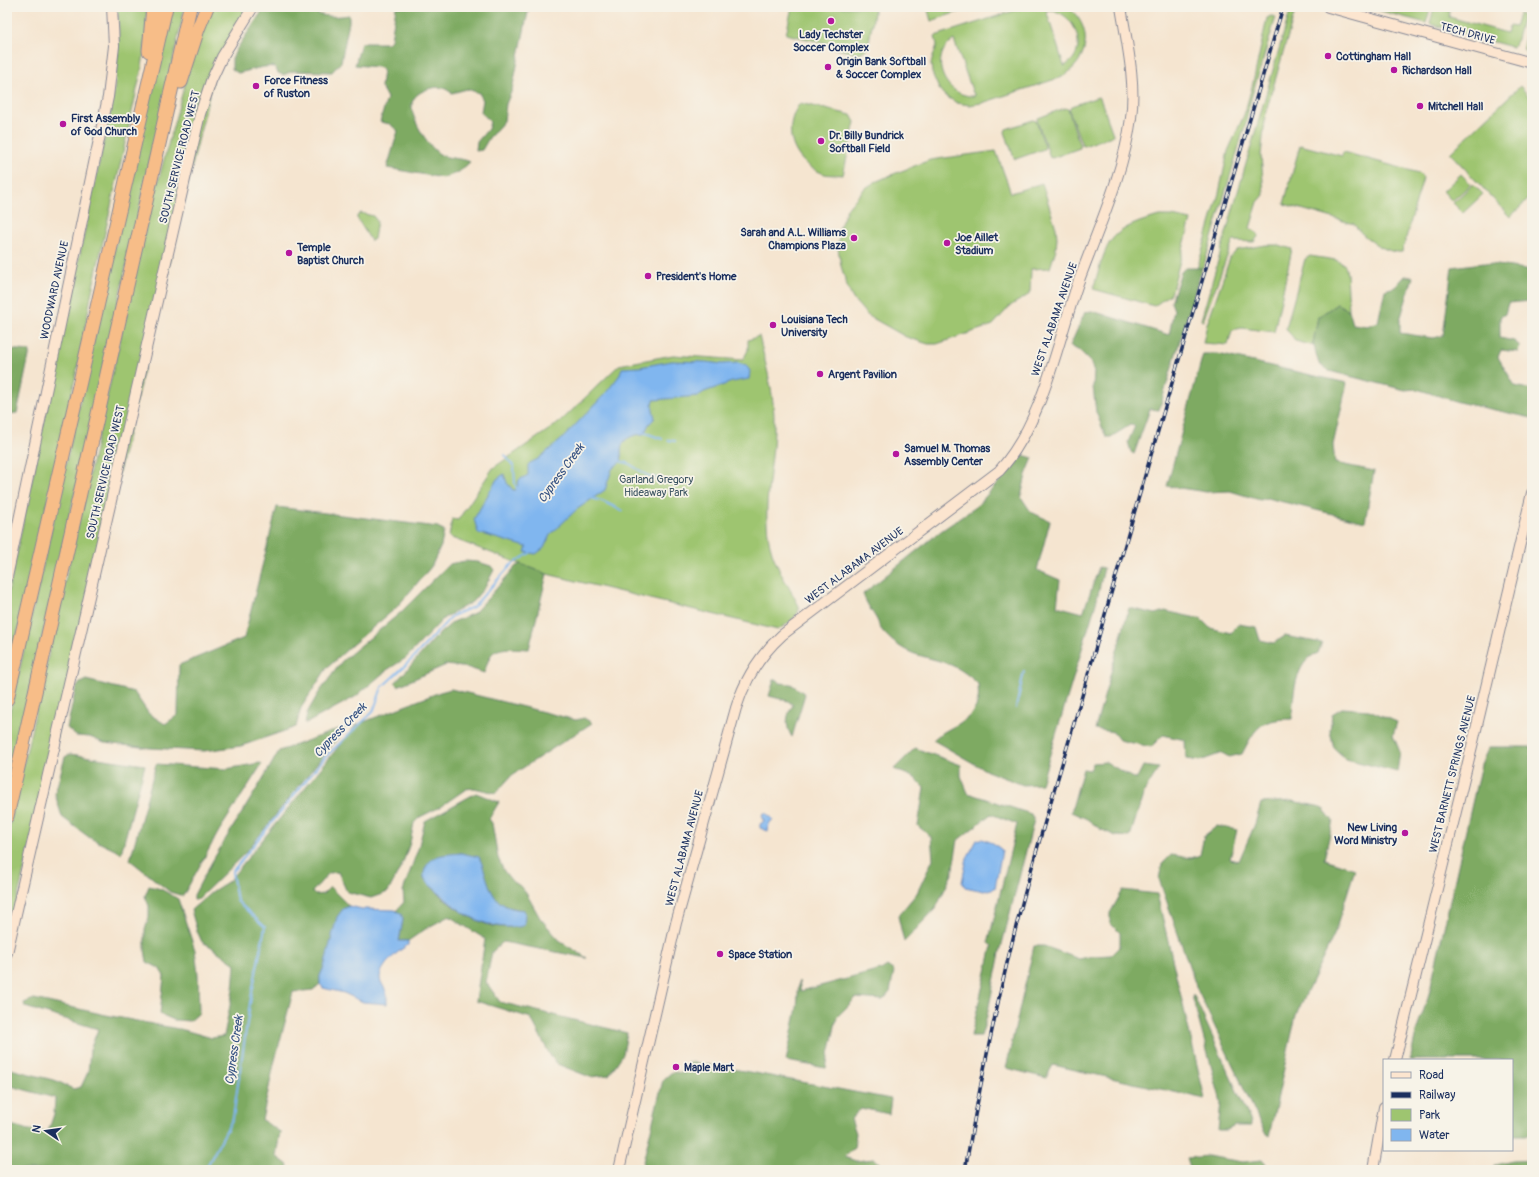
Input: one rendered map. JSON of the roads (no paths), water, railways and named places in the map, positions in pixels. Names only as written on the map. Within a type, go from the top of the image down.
[{"type":"highway","points":[[146,98],[153,7]]},
{"type":"highway","points":[[7,699],[166,7]]},
{"type":"highway","points":[[7,816],[190,7]]},
{"type":"highway","points":[[157,152],[176,104],[198,29],[207,7]]},
{"type":"main road","name":"WOODWARD AVENUE","points":[[7,577],[108,97],[114,46],[112,7]]},
{"type":"main road","name":"SOUTH SERVICE ROAD WEST","points":[[7,953],[200,114],[211,81],[222,57],[253,7]]},
{"type":"main road","name":"WEST ALABAMA AVENUE","points":[[618,1170],[678,915],[736,708],[747,679],[768,649],[782,635],[999,471],[1012,455],[1032,419],[1078,284],[1119,171],[1126,146],[1131,118],[1132,89],[1130,61],[1121,7]]},
{"type":"main road","name":"TECH DRIVE","points":[[1328,7],[1532,62]]},
{"type":"main road","name":"WEST BARNETT SPRINGS AVENUE","points":[[1395,1059],[1532,493]]},
{"type":"main road","points":[[1373,1170],[1383,1113]]},
{"type":"water","points":[[672,361],[722,364],[738,363],[745,365],[748,368],[750,371],[749,379],[732,382],[704,392],[698,396],[654,400],[652,406],[655,418],[649,424],[644,434],[633,436],[625,441],[621,448],[622,460],[612,469],[605,490],[576,510],[550,535],[544,548],[536,554],[525,552],[527,547],[478,533],[474,519],[497,479],[504,474],[507,483],[513,490],[516,490],[519,480],[528,475],[528,465],[538,459],[561,440],[605,394],[619,376],[622,368],[640,367]]},
{"type":"water","points":[[764,813],[773,819],[769,824],[768,831],[760,828],[760,824],[764,821],[762,815]]},
{"type":"water","points":[[982,839],[993,843],[1002,850],[995,888],[984,891],[965,887],[962,882],[967,858],[977,840]]},
{"type":"water","points":[[461,853],[479,857],[492,892],[503,904],[512,908],[524,910],[524,925],[518,927],[496,926],[478,920],[454,906],[426,881],[424,872],[426,866],[432,860],[447,854]]},
{"type":"water","points":[[349,906],[362,909],[395,910],[401,914],[403,919],[399,941],[408,941],[408,945],[390,960],[383,969],[380,979],[386,991],[387,1004],[363,1002],[344,993],[323,988],[320,984],[320,976],[324,967],[337,917],[343,909]]},
{"type":"waterway","points":[[643,432],[662,439]]},
{"type":"waterway","points":[[668,440],[675,441]]},
{"type":"waterway","points":[[505,455],[514,467],[515,484],[517,489]]},
{"type":"waterway","points":[[618,461],[628,463],[650,477],[670,481]]},
{"type":"waterway","points":[[591,498],[602,501],[623,511]]},
{"type":"waterway","name":"Cypress Creek","points":[[205,1170],[233,1118],[250,1003],[265,927],[237,901],[232,872],[325,757],[373,712],[382,687],[412,659],[452,616],[473,607],[511,565],[530,553],[530,551]]},
{"type":"waterway","points":[[1016,708],[1024,671]]},
{"type":"railway","points":[[965,1170],[996,1010],[1027,886],[1159,428],[1283,7]]},
{"type":"place","name":"Lady Techster Soccer Complex","points":[[831,21]]},
{"type":"place","name":"Cottingham Hall","points":[[1328,56]]},
{"type":"place","name":"Origin Bank Softball & Soccer Complex","points":[[828,67]]},
{"type":"place","name":"Richardson Hall","points":[[1394,70]]},
{"type":"place","name":"Force Fitness of Ruston","points":[[256,86]]},
{"type":"place","name":"Mitchell Hall","points":[[1420,106]]},
{"type":"place","name":"First Assembly of God Church","points":[[63,124]]},
{"type":"place","name":"Dr. Billy Bundrick Softball Field","points":[[821,141]]},
{"type":"place","name":"Sarah and A.L. Williams Champions Plaza","points":[[854,238]]},
{"type":"place","name":"Joe Aillet Stadium","points":[[947,243]]},
{"type":"place","name":"Temple Baptist Church","points":[[289,253]]},
{"type":"place","name":"President's Home","points":[[648,276]]},
{"type":"place","name":"Louisiana Tech University","points":[[773,325]]},
{"type":"place","name":"Argent Pavilion","points":[[820,374]]},
{"type":"place","name":"Samuel M. Thomas Assembly Center","points":[[896,454]]},
{"type":"place","name":"New Living Word Ministry","points":[[1405,833]]},
{"type":"place","name":"Space Station","points":[[720,954]]},
{"type":"place","name":"Maple Mart","points":[[676,1067]]},
{"type":"park label","name":"Garland Gregory Hideaway Park","points":[[656,485]]}]
